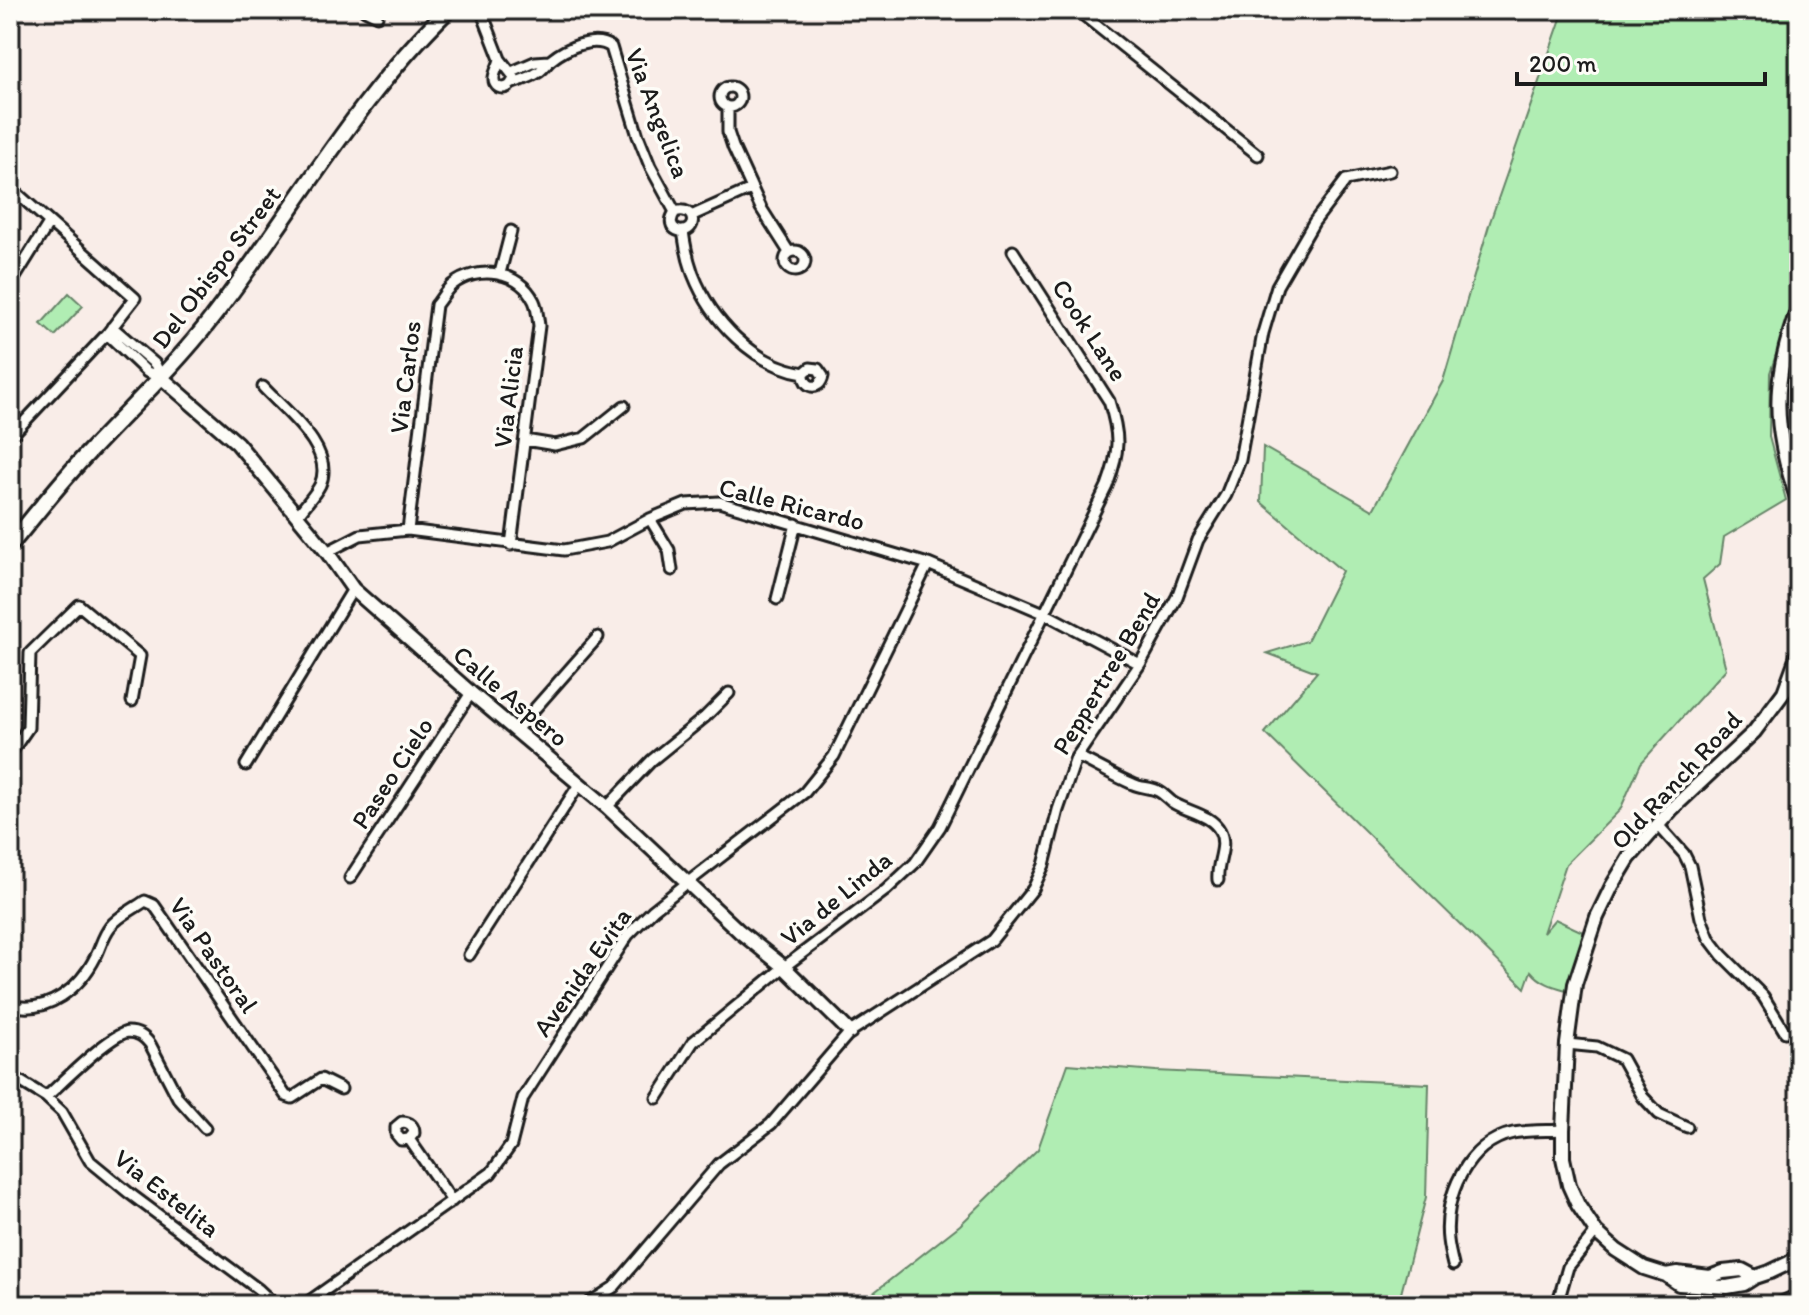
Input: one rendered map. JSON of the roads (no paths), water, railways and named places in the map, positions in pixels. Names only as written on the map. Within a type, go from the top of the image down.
[{"type":"main road","name":"Del Obispo Street","points":[[10,545],[86,455],[210,321],[370,97],[421,36],[448,10]]},
{"type":"street","points":[[365,10],[377,16]]},
{"type":"street","points":[[481,10],[500,59],[512,78],[509,87],[503,89],[494,82],[500,59]]},
{"type":"street","points":[[1077,10],[1258,155]]},
{"type":"street","name":"Via Angelica","points":[[512,78],[541,72],[549,61],[568,50],[588,43],[605,42],[611,47],[650,166],[675,212]]},
{"type":"street","points":[[728,108],[728,132],[751,189],[789,252]]},
{"type":"street","name":"Peppertree Bend","points":[[586,1305],[614,1287],[719,1164],[771,1124],[850,1032],[992,940],[1033,889],[1044,865],[1058,810],[1077,756],[1140,664],[1177,597],[1198,540],[1226,495],[1240,460],[1263,333],[1277,286],[1314,222],[1346,180],[1390,171]]},
{"type":"street","points":[[10,187],[135,298],[109,331],[10,437]]},
{"type":"street","points":[[683,231],[689,229],[691,216],[751,189]]},
{"type":"street","name":"Via Angelica","points":[[691,216],[684,210],[675,212],[671,225],[683,231],[693,275],[715,314],[756,354],[788,371],[804,373]]},
{"type":"street","points":[[14,279],[49,223]]},
{"type":"street","points":[[500,273],[511,231]]},
{"type":"street","name":"Cook Lane","points":[[1013,251],[1106,393],[1117,426],[1118,451],[1107,486],[1046,614]]},
{"type":"street","name":"Via Alicia","points":[[500,273],[519,282],[535,301],[539,326],[511,545]]},
{"type":"street","name":"Via Carlos","points":[[408,530],[436,305],[451,285],[473,274],[500,273]]},
{"type":"street","points":[[1799,306],[1782,361],[1778,390],[1782,450],[1799,503]]},
{"type":"street","name":"Calle Aspero","points":[[109,331],[147,372],[161,377],[237,443],[298,515],[353,589],[607,807],[739,931],[784,967],[850,1032]]},
{"type":"street","points":[[263,387],[315,442],[323,461],[321,484],[298,515]]},
{"type":"street","points":[[525,440],[555,445],[584,438],[624,406]]},
{"type":"street","name":"Calle Ricardo","points":[[327,552],[360,535],[408,530],[564,550],[607,542],[686,504],[719,502],[928,564],[1046,614],[1140,664]]},
{"type":"street","points":[[650,519],[669,550],[672,570]]},
{"type":"street","points":[[777,599],[796,524]]},
{"type":"street","name":"Avenida Evita","points":[[304,1305],[491,1173],[511,1145],[523,1098],[628,935],[653,910],[805,792],[834,756],[928,564]]},
{"type":"street","points":[[246,765],[353,589]]},
{"type":"street","points":[[10,754],[28,728],[30,653],[79,605],[140,656],[132,701]]},
{"type":"street","name":"Via de Linda","points":[[657,1098],[693,1042],[784,967],[886,890],[915,863],[940,827],[1046,614]]},
{"type":"street","points":[[516,730],[598,637]]},
{"type":"street","name":"Old Ranch Road","points":[[1799,651],[1796,673],[1754,732],[1671,810],[1629,858],[1597,917],[1575,984],[1567,1044],[1563,1130],[1563,1158],[1569,1185],[1578,1205],[1596,1232],[1644,1268],[1666,1275],[1677,1273],[1710,1277],[1742,1270],[1755,1277],[1799,1256]]},
{"type":"street","name":"Paseo Cielo","points":[[350,878],[471,693]]},
{"type":"street","points":[[607,807],[652,760],[729,693]]},
{"type":"street","points":[[1077,756],[1131,783],[1159,791],[1174,803],[1217,826],[1223,842],[1218,880]]},
{"type":"street","points":[[469,955],[580,783]]},
{"type":"street","points":[[1659,826],[1679,847],[1690,866],[1701,918],[1709,938],[1763,996],[1785,1032]]},
{"type":"street","name":"Via Pastoral","points":[[10,1005],[34,1006],[65,995],[94,960],[112,924],[145,901],[150,902],[286,1096],[292,1098],[321,1079],[341,1089]]},
{"type":"street","points":[[46,1097],[107,1043],[126,1032],[133,1033],[150,1044],[178,1098],[205,1128]]},
{"type":"street","points":[[1567,1044],[1597,1047],[1622,1059],[1643,1097],[1659,1114],[1687,1127]]},
{"type":"street","name":"Via Estelita","points":[[10,1075],[46,1097],[62,1112],[90,1161],[275,1305]]},
{"type":"street","points":[[1453,1265],[1447,1238],[1450,1212],[1457,1181],[1467,1165],[1487,1145],[1500,1138],[1514,1133],[1563,1130]]},
{"type":"street","points":[[409,1139],[452,1201]]},
{"type":"street","points":[[1557,1305],[1568,1267],[1596,1232]]},
{"type":"street","points":[[1779,1304],[1798,1295]]}]
